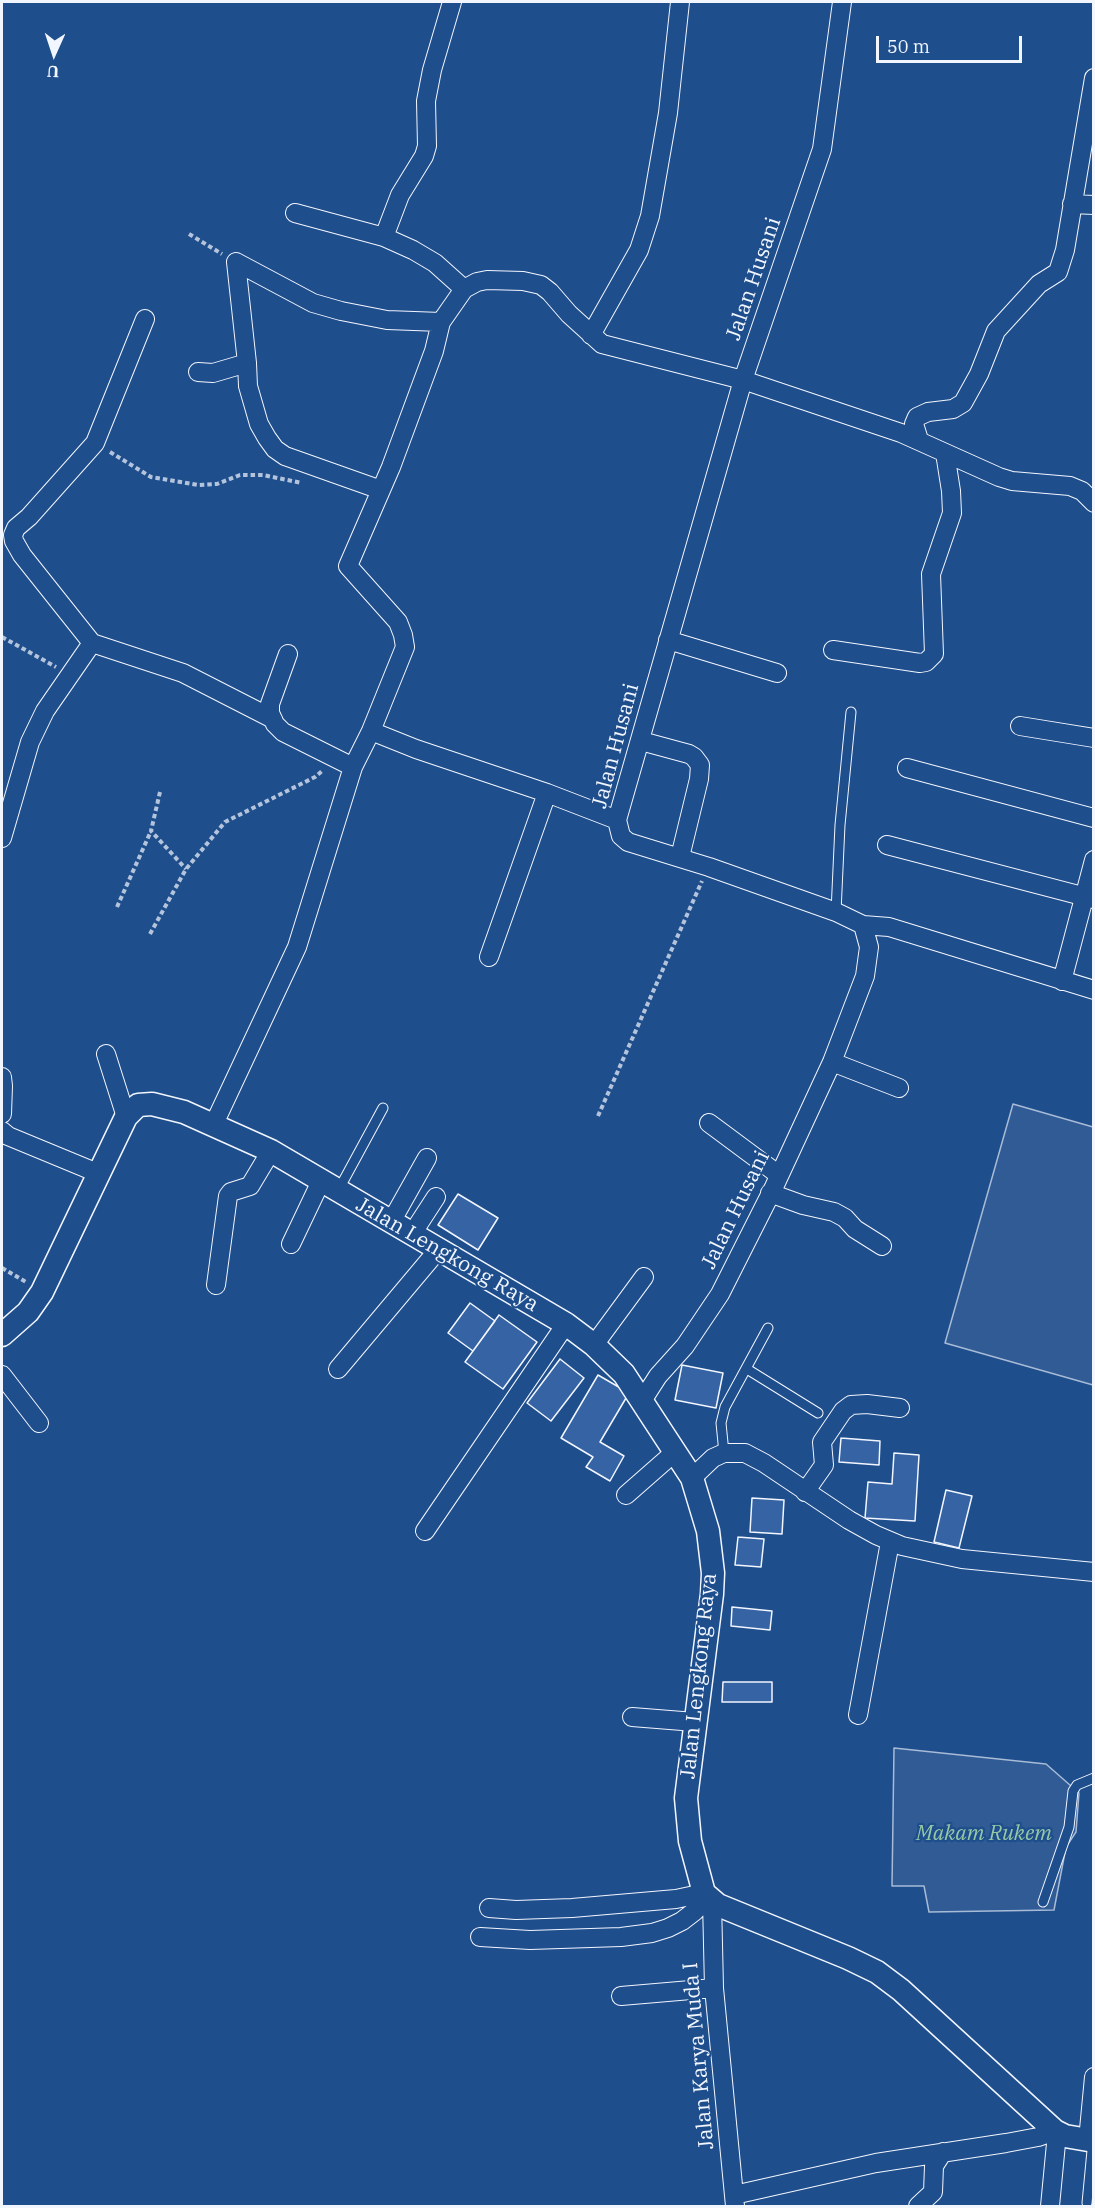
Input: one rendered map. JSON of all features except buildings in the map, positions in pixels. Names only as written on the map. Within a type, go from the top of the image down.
[{"type":"street","points":[[384,237],[400,195],[424,156],[427,146],[426,101],[432,70],[452,2]]},
{"type":"street","points":[[591,335],[639,250],[650,216],[668,113],[680,2]]},
{"type":"street","name":"Jalan Husani","points":[[642,1401],[658,1376],[685,1346],[720,1294],[832,1062],[866,976],[869,947],[863,925],[836,912],[681,857],[637,845],[624,839],[619,831],[617,820],[743,380],[822,149],[842,2]]},
{"type":"street","points":[[919,440],[914,424],[917,417],[928,412],[954,409],[963,404],[996,331],[1039,284],[1058,272],[1065,250],[1094,78]]},
{"type":"street","points":[[1072,204],[1094,205]]},
{"type":"street","points":[[295,213],[384,237],[413,249],[435,262],[464,289]]},
{"type":"street","points":[[236,262],[313,303],[387,320],[441,322]]},
{"type":"street","points":[[236,262],[248,386],[259,424],[275,449],[285,456],[381,490]]},
{"type":"street","points":[[214,1124],[297,947],[353,767],[371,731],[405,647],[398,622],[348,566],[381,490],[434,351],[441,322],[464,289],[487,280],[523,281],[541,285],[602,344],[743,380],[919,440],[1012,481],[1070,486],[1082,491],[1094,503]]},
{"type":"street","points":[[145,320],[95,443],[29,517],[16,528],[13,535],[14,541],[22,555],[92,643],[183,674],[273,719],[283,732],[353,767]]},
{"type":"street","points":[[198,372],[213,373],[247,363]]},
{"type":"street","points":[[833,650],[920,663],[926,662],[934,654],[931,574],[952,513],[945,453]]},
{"type":"street","points":[[668,640],[777,673]]},
{"type":"street","points":[[2,838],[30,742],[45,711],[92,643]]},
{"type":"street","points":[[273,719],[270,704],[288,654]]},
{"type":"street","points":[[1020,726],[1094,738]]},
{"type":"street","points":[[371,731],[617,820]]},
{"type":"street","points":[[640,741],[689,754],[700,765],[699,779],[681,857]]},
{"type":"street","points":[[907,768],[1094,818]]},
{"type":"street","points":[[489,957],[547,793]]},
{"type":"street","points":[[887,845],[1089,898]]},
{"type":"street","points":[[1062,981],[1089,898],[1094,860]]},
{"type":"street","points":[[863,925],[889,927],[1094,990]]},
{"type":"street","points":[[2,1335],[28,1312],[42,1292],[126,1117],[106,1054]]},
{"type":"street","points":[[832,1062],[899,1088]]},
{"type":"street","points":[[2,1077],[2,1114]]},
{"type":"street","name":"Jalan Lengkong Raya","points":[[126,1117],[138,1105],[152,1104],[184,1112],[271,1151],[566,1324],[594,1345],[624,1374],[692,1479],[708,1532],[712,1594],[686,1798],[690,1841],[708,1897]]},
{"type":"street","points":[[709,1123],[779,1175]]},
{"type":"street","points":[[2,1131],[8,1136],[100,1174]]},
{"type":"street","points":[[216,1285],[228,1196],[231,1192],[250,1186],[271,1151]]},
{"type":"street","points":[[391,1222],[428,1158]]},
{"type":"street","points":[[291,1244],[330,1186]]},
{"type":"street","points":[[770,1193],[803,1205],[834,1212],[882,1246]]},
{"type":"street","points":[[412,1234],[436,1197]]},
{"type":"street","points":[[338,1369],[438,1250]]},
{"type":"street","points":[[594,1345],[644,1277]]},
{"type":"street","points":[[425,1531],[566,1324]]},
{"type":"street","points":[[624,1374],[658,1376]]},
{"type":"street","points":[[2,1375],[39,1423]]},
{"type":"street","points":[[805,1492],[824,1466],[822,1442],[843,1411],[851,1405],[867,1404],[900,1408]]},
{"type":"street","points":[[626,1495],[675,1452]]},
{"type":"street","points":[[692,1479],[713,1458],[724,1454],[745,1453],[764,1463],[849,1521],[890,1542],[928,1553],[962,1559],[1094,1572]]},
{"type":"street","points":[[858,1715],[890,1542]]},
{"type":"street","points":[[632,1717],[695,1722]]},
{"type":"street","points":[[480,1937],[530,1940],[621,1937],[652,1933],[682,1921],[708,1897]]},
{"type":"street","points":[[489,1908],[516,1910],[572,1908],[708,1897],[877,1972],[901,1990],[1056,2132],[1065,2136],[1091,2140],[1094,2077]]},
{"type":"street","name":"Jalan Karya Muda I","points":[[708,1897],[734,2201]]},
{"type":"street","points":[[621,1996],[714,1988]]},
{"type":"street","points":[[734,2201],[876,2163],[1006,2143],[1056,2132]]},
{"type":"street","points":[[1050,2206],[1056,2132]]},
{"type":"street","points":[[918,2206],[933,2192],[934,2166],[943,2152]]},
{"type":"lane","points":[[836,912],[840,825],[851,712]]},
{"type":"lane","points":[[330,1186],[383,1108]]},
{"type":"lane","points":[[724,1454],[722,1415],[768,1328]]},
{"type":"lane","points":[[747,1369],[818,1413]]},
{"type":"lane","points":[[1043,1902],[1069,1827],[1073,1791],[1077,1785],[1094,1778]]},
{"type":"lane","points":[[1087,2203],[1091,2140]]},
{"type":"path","points":[[189,234],[236,262]]},
{"type":"path","points":[[95,443],[151,477],[198,485],[217,484],[240,475],[263,475],[306,484]]},
{"type":"path","points":[[2,637],[70,674]]},
{"type":"path","points":[[150,934],[186,869],[225,822],[315,777],[336,758]]},
{"type":"path","points":[[117,907],[151,831],[160,792]]},
{"type":"path","points":[[151,831],[186,869]]},
{"type":"path","points":[[598,1116],[709,867]]},
{"type":"path","points":[[2,1268],[42,1292]]},
{"type":"shaded area","points":[[1013,1104],[1093,1127],[1093,1385],[945,1343]]},
{"type":"shaded area","name":"Makam Rukem","points":[[894,1748],[1046,1764],[1079,1793],[1076,1832],[1066,1847],[1054,1910],[929,1912],[924,1886],[892,1886]]}]
